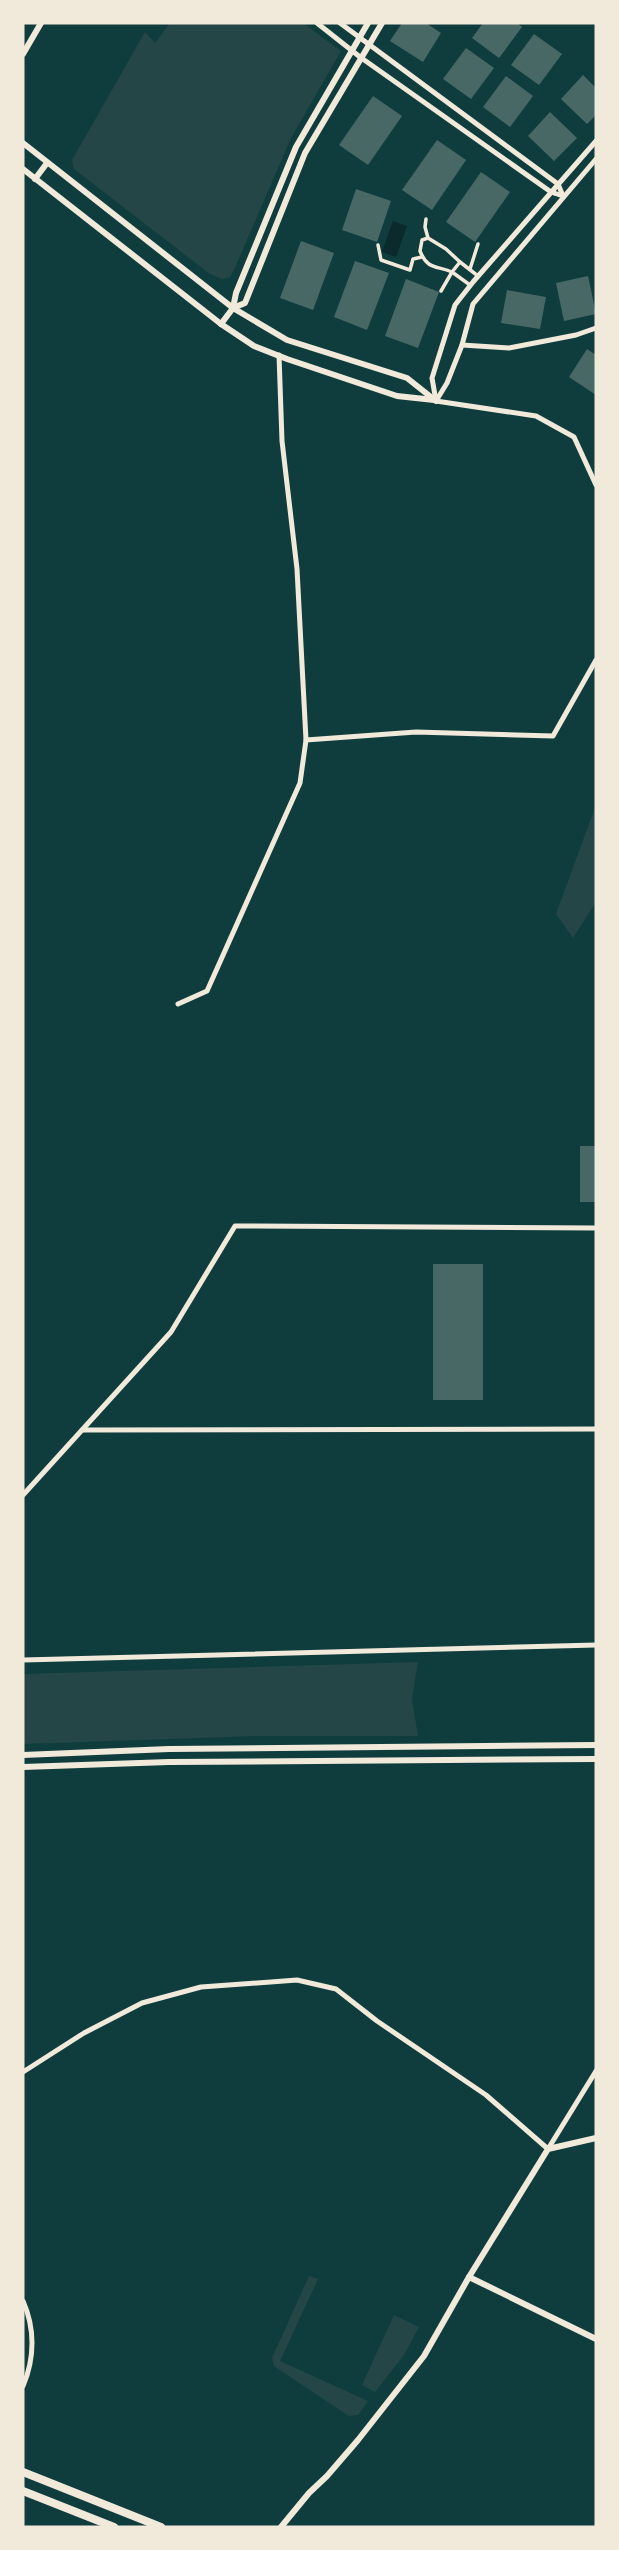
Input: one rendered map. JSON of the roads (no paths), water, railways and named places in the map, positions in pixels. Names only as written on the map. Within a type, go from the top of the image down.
[{"type":"main road","points":[[23,2472],[162,2527]]},
{"type":"main road","points":[[23,2491],[97,2524],[114,2527]]},
{"type":"street","points":[[23,54],[41,23]]},
{"type":"street","points":[[317,23],[360,57],[551,192],[563,196]]},
{"type":"street","points":[[340,23],[558,184],[563,196]]},
{"type":"street","points":[[221,324],[233,308],[236,293],[296,147],[369,23]]},
{"type":"street","points":[[233,308],[245,303],[305,153],[382,23]]},
{"type":"street","points":[[436,401],[432,378],[455,305],[478,275],[596,141]]},
{"type":"street","points":[[23,143],[233,308],[287,340],[407,378],[436,401]]},
{"type":"street","points":[[436,401],[447,383],[462,345],[473,304],[596,159]]},
{"type":"street","points":[[35,179],[47,163]]},
{"type":"street","points":[[23,169],[221,324],[254,346],[397,396],[536,416],[574,437],[596,485]]},
{"type":"street","points":[[426,219],[428,238],[446,248],[478,275]]},
{"type":"street","points":[[428,238],[422,240],[420,245],[422,257],[433,268],[452,272],[470,285]]},
{"type":"street","points":[[378,244],[381,260],[410,270],[413,259],[422,257]]},
{"type":"street","points":[[470,269],[478,244]]},
{"type":"street","points":[[441,291],[460,262]]},
{"type":"street","points":[[462,345],[522,347],[596,328]]},
{"type":"street","points":[[178,1004],[207,991],[300,783],[306,740],[297,569],[282,441],[279,355]]},
{"type":"street","points":[[306,740],[416,732],[553,736],[596,660]]},
{"type":"street","points":[[23,1495],[172,1332],[235,1226],[596,1228]]},
{"type":"street","points":[[82,1430],[596,1429]]},
{"type":"street","points":[[23,1660],[596,1645]]},
{"type":"street","points":[[23,1755],[169,1749],[596,1745]]},
{"type":"street","points":[[489,1746],[489,1760]]},
{"type":"street","points":[[23,1767],[169,1762],[596,1759]]},
{"type":"street","points":[[23,2072],[84,2033],[142,2003],[201,1987],[297,1980],[336,1989],[377,2021],[486,2095],[548,2149]]},
{"type":"street","points":[[281,2527],[358,2440],[424,2356],[469,2277],[596,2071]]},
{"type":"street","points":[[548,2149],[596,2138]]},
{"type":"street","points":[[469,2277],[596,2339]]},
{"type":"street","points":[[23,2301],[30,2317],[32,2345],[23,2386]]}]
